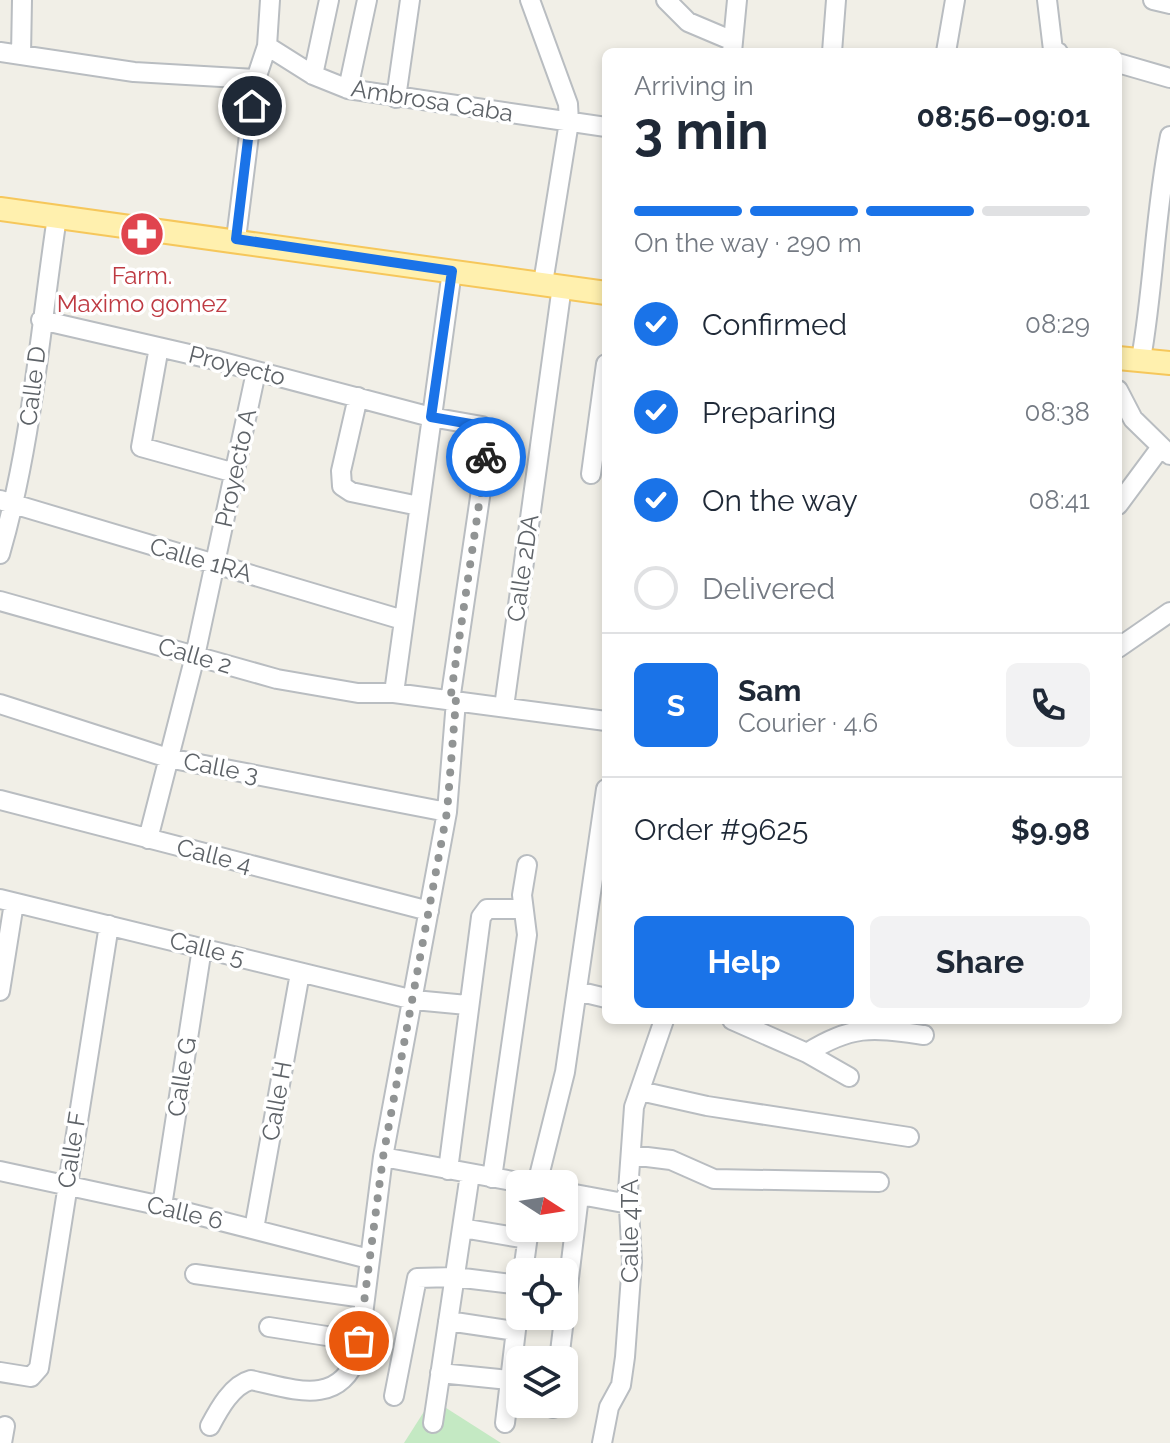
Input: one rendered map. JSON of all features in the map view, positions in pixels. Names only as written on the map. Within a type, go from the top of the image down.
[{"type":"main road","points":[[0,209],[236,239],[602,292]]},
{"type":"main road","points":[[1122,358],[1170,363]]},
{"type":"street","points":[[21,55],[22,0]]},
{"type":"street","points":[[236,239],[256,79],[267,46],[270,0]]},
{"type":"street","points":[[313,75],[329,0]]},
{"type":"street","points":[[348,89],[367,0]]},
{"type":"street","points":[[396,98],[410,0]]},
{"type":"street","points":[[530,0],[568,104],[569,122]]},
{"type":"street","points":[[666,0],[688,22],[733,47],[737,0]]},
{"type":"street","points":[[832,48],[836,0]]},
{"type":"street","points":[[947,48],[955,0]]},
{"type":"street","points":[[1047,0],[1053,48]]},
{"type":"street","points":[[1153,0],[1170,4]]},
{"type":"street","name":"Ambrosa Caba","points":[[267,46],[313,75],[348,89],[602,126]]},
{"type":"street","points":[[0,52],[134,72],[256,79]]},
{"type":"street","points":[[1122,64],[1170,78]]},
{"type":"street","name":"Calle 2DA","points":[[504,707],[569,122]]},
{"type":"street","points":[[1141,359],[1170,136]]},
{"type":"street","name":"Calle D","points":[[0,554],[7,502],[30,420],[57,217]]},
{"type":"street","points":[[394,693],[452,271]]},
{"type":"street","name":"Proyecto","points":[[41,320],[431,417],[482,426],[489,436],[453,701]]},
{"type":"street","points":[[159,347],[143,439],[144,450],[235,473]]},
{"type":"street","name":"Proyecto A","points":[[148,839],[195,656],[256,372]]},
{"type":"street","points":[[591,474],[602,393]]},
{"type":"street","points":[[358,397],[341,471],[342,486],[351,492],[419,506]]},
{"type":"street","points":[[1122,398],[1133,419],[1165,451],[1122,500]]},
{"type":"street","name":"Calle 1RA","points":[[7,502],[403,620]]},
{"type":"street","name":"Calle 2","points":[[0,601],[277,679],[358,693],[394,693],[602,720]]},
{"type":"street","points":[[1122,645],[1170,612]]},
{"type":"street","points":[[210,1426],[221,1406],[243,1382],[251,1380],[317,1392],[332,1386],[354,1366],[383,1157],[447,812],[453,701]]},
{"type":"street","name":"Calle 3","points":[[0,704],[168,758],[447,812]]},
{"type":"street","name":"Calle 4","points":[[0,800],[429,911]]},
{"type":"street","points":[[541,1170],[560,1098],[602,817]]},
{"type":"street","points":[[492,1178],[527,935],[522,895],[527,865]]},
{"type":"street","points":[[0,991],[7,901]]},
{"type":"street","name":"Calle 5","points":[[7,901],[414,1000],[467,1005]]},
{"type":"street","points":[[448,1170],[467,1005],[482,912],[523,909]]},
{"type":"street","name":"Calle F","points":[[0,1372],[16,1377],[36,1374],[109,925]]},
{"type":"street","name":"Calle G","points":[[162,1206],[202,948]]},
{"type":"street","name":"Calle H","points":[[254,1229],[300,973]]},
{"type":"street","points":[[577,991],[602,997]]},
{"type":"street","name":"Calle 4TA","points":[[602,1443],[609,1407],[621,1385],[625,1357],[632,1262],[629,1204],[634,1107],[663,1024]]},
{"type":"street","points":[[741,1024],[807,1053],[849,1077]]},
{"type":"street","points":[[807,1053],[837,1034],[858,1030],[924,1035]]},
{"type":"street","points":[[640,1091],[707,1106],[909,1137]]},
{"type":"street","points":[[631,1155],[671,1160],[714,1179],[879,1182]]},
{"type":"street","points":[[383,1157],[506,1180]]},
{"type":"street","name":"Calle 6","points":[[0,1171],[66,1188],[162,1206],[369,1259]]},
{"type":"street","points":[[433,1423],[470,1174]]},
{"type":"street","points":[[578,1195],[629,1204]]},
{"type":"street","points":[[462,1228],[506,1231]]},
{"type":"street","points":[[560,1346],[568,1242]]},
{"type":"street","points":[[195,1274],[364,1298]]},
{"type":"street","points":[[394,1396],[416,1280],[455,1277],[506,1283]]},
{"type":"street","points":[[448,1321],[515,1331],[513,1346]]},
{"type":"street","points":[[269,1327],[359,1341]]},
{"type":"street","points":[[440,1373],[506,1380]]},
{"type":"street","points":[[505,1423],[506,1412]]},
{"type":"green space","points":[[432,1399],[501,1443],[404,1443]]},
{"type":"way so far","points":[[359,1341],[383,1157],[447,812],[456,701],[450,701],[486,457]]},
{"type":"place","name":"Farm. Maximo gomez","points":[[142,234]]},
{"type":"route","points":[[252,106],[236,239],[452,271],[431,417],[482,426],[489,436],[486,457]]}]
